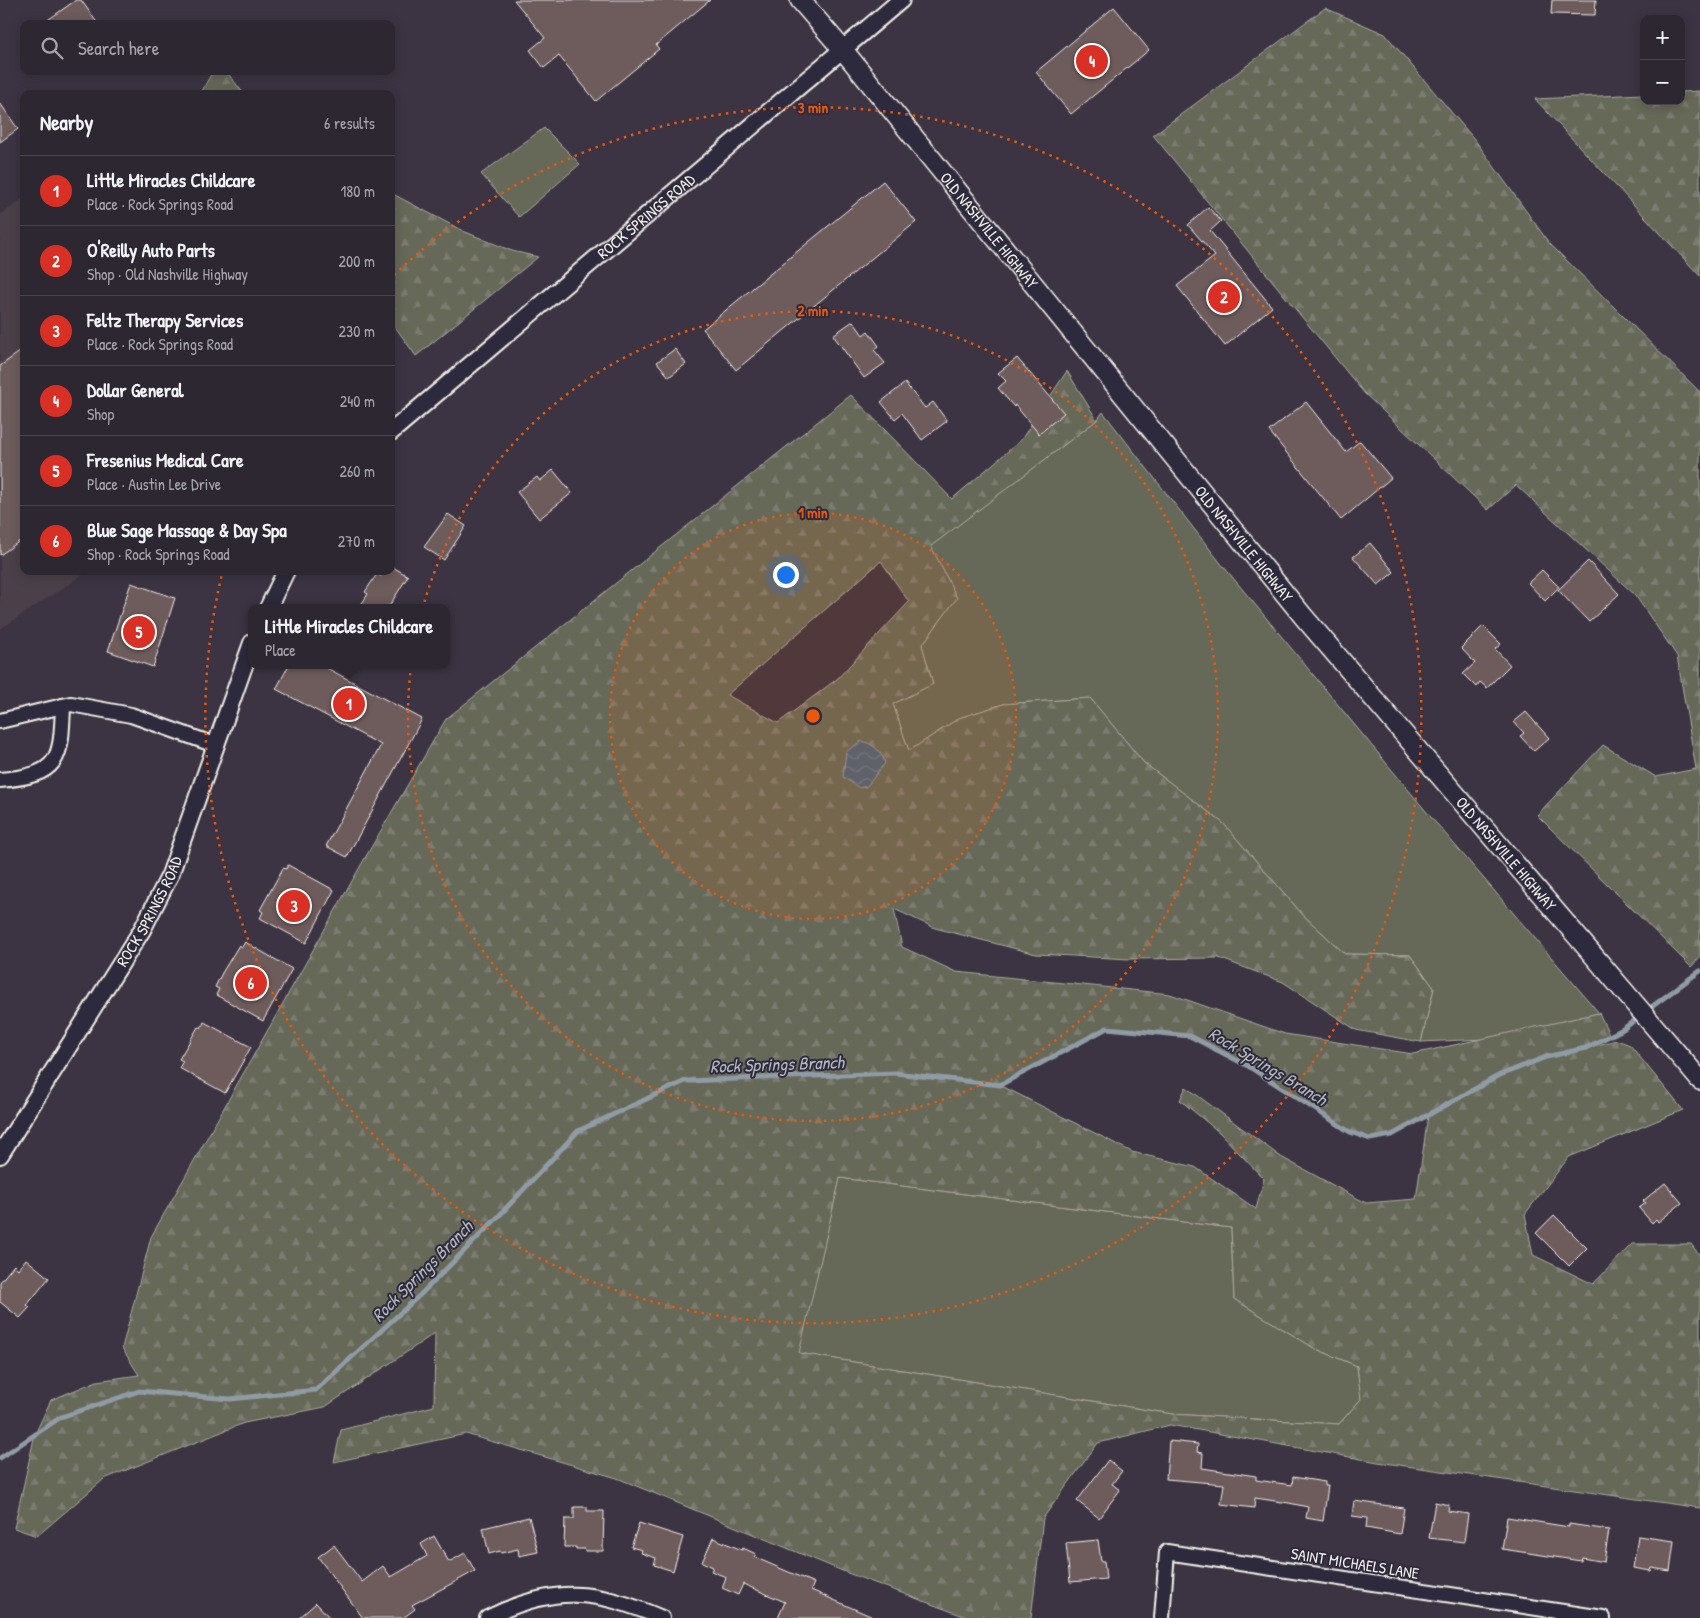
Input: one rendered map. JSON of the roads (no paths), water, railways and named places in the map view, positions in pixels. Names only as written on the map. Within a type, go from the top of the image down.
[{"type":"main road","name":"OLD NASHVILLE HIGHWAY","points":[[800,0],[843,50],[1303,616],[1700,1080]]},
{"type":"street","name":"ROCK SPRINGS ROAD","points":[[395,429],[901,0]]},
{"type":"street","points":[[270,604],[284,575]]},
{"type":"street","name":"ROCK SPRINGS ROAD","points":[[0,1155],[142,930],[170,875],[248,654]]},
{"type":"street","points":[[0,721],[71,704],[131,715],[215,745]]},
{"type":"street","points":[[0,780],[16,779],[42,772],[56,760],[62,741],[62,706]]},
{"type":"street","name":"SAINT MICHAELS LANE","points":[[1162,1618],[1167,1552],[1603,1618]]},
{"type":"street","points":[[487,1618],[506,1609],[539,1598],[562,1594],[585,1595],[637,1607],[662,1618]]},
{"type":"water","points":[[861,741],[876,749],[882,755],[885,763],[867,786],[859,788],[843,777],[846,752]]},
{"type":"waterway","name":"Rock Springs Branch","points":[[1646,1011],[1700,971]]},
{"type":"waterway","name":"Rock Springs Branch","points":[[0,1458],[61,1417],[139,1391],[230,1399],[316,1390],[421,1294],[496,1219],[578,1131],[685,1081],[895,1073],[1000,1085],[1107,1028],[1190,1036],[1248,1066],[1350,1132],[1370,1139],[1392,1135],[1500,1075],[1546,1057],[1586,1048],[1623,1029],[1639,1017]]},
{"type":"place","name":"Dollar General","points":[[1092,61]]},
{"type":"place","name":"O'Reilly Auto Parts","points":[[1224,297]]},
{"type":"place","name":"Fresenius Medical Care","points":[[139,632]]},
{"type":"place","name":"Little Miracles Childcare","points":[[349,704]]},
{"type":"place","name":"Feltz Therapy Services","points":[[294,906]]},
{"type":"place","name":"Blue Sage Massage & Day Spa","points":[[251,983]]}]
